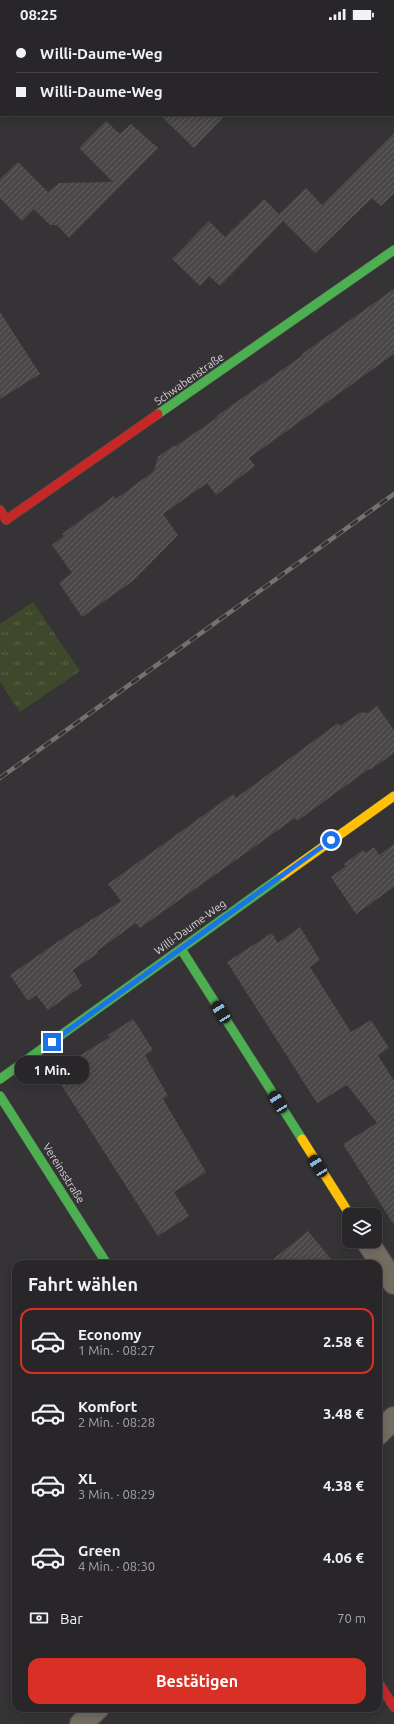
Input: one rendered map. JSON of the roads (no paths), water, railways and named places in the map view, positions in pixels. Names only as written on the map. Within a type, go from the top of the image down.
[{"type":"street","name":"Schwabenstraße","points":[[0,510],[6,520],[394,250]]},
{"type":"street","name":"Willi-Daume-Weg","points":[[0,1079],[394,796]]},
{"type":"street","points":[[181,949],[346,1208]]},
{"type":"street","name":"Vereinsstraße","points":[[0,1096],[104,1260]]},
{"type":"street","points":[[371,1248],[379,1260]]},
{"type":"street","points":[[382,1265],[394,1283]]},
{"type":"street","points":[[382,1430],[394,1418]]},
{"type":"street","points":[[382,1688],[394,1707]]},
{"type":"street","points":[[81,1724],[94,1712]]},
{"type":"railway","points":[[0,778],[394,494]]}]
